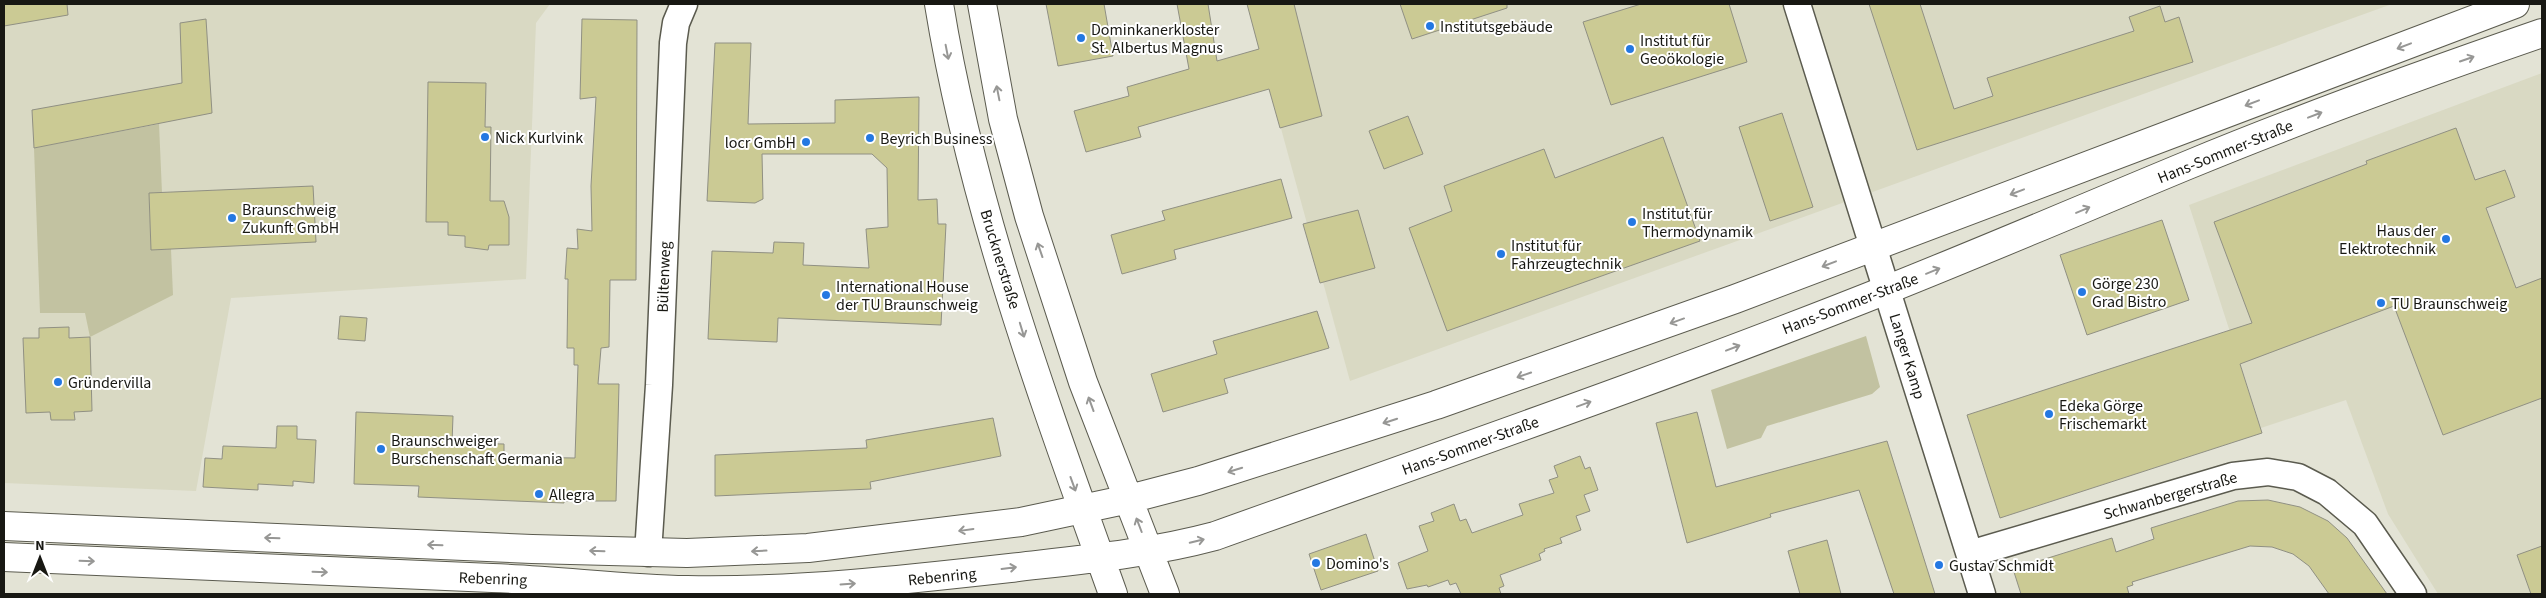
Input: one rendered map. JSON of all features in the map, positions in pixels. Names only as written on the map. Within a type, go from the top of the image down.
[{"type":"main road","name":"Brucknerstraße","points":[[938,4],[966,139],[982,199],[1033,367],[1114,594]]},
{"type":"main road","points":[[982,4],[1003,118],[1029,216],[1083,382],[1165,594]]},
{"type":"main road","name":"Hans-Sommer-Straße","points":[[1083,510],[1277,458],[1436,406],[1690,316],[2515,4]]},
{"type":"main road","name":"Hans-Sommer-Straße","points":[[1100,558],[1149,551],[1215,536],[1602,397],[1888,289],[2036,230],[2190,164],[2383,88],[2542,33]]},
{"type":"main road","name":"Rebenring","points":[[4,526],[648,553],[808,548],[1010,524],[1083,510]]},
{"type":"main road","name":"Rebenring","points":[[4,557],[491,578],[646,592],[741,590],[876,582],[1100,558]]},
{"type":"street","name":"Bültenweg","points":[[648,553],[659,375],[673,43],[676,23],[684,4]]},
{"type":"street","name":"Langer Kamp","points":[[1797,4],[1888,289],[1982,594]]},
{"type":"street","name":"Schwanbergerstraße","points":[[1970,554],[2233,476],[2268,472],[2298,477],[2328,492],[2364,524],[2413,594]]},
{"type":"shaded area","points":[[4,4],[550,4],[536,23],[526,279],[231,298],[196,491],[4,483]]},
{"type":"shaded area","points":[[1247,4],[2392,4],[1350,381]]},
{"type":"shaded area","name":"TU Braunschweig","points":[[2542,73],[2542,594],[2438,594],[2388,514],[2346,400],[2261,428],[2189,205]]},
{"type":"shaded area","points":[[159,124],[162,193],[149,194],[151,250],[171,249],[173,295],[90,337],[85,313],[40,313],[34,148]]},
{"type":"shaded area","points":[[1866,336],[1880,387],[1872,394],[1767,426],[1761,438],[1727,449],[1711,390]]},
{"type":"building","points":[[4,4],[67,4],[68,15],[4,26]]},
{"type":"building","name":"Dominkanerkloster St. Albertus Magnus","points":[[1046,4],[1104,4],[1113,56],[1058,66]]},
{"type":"building","points":[[1177,4],[1208,4],[1217,61],[1259,49],[1247,4],[1294,4],[1322,116],[1280,128],[1269,89],[1138,127],[1141,137],[1086,152],[1074,111],[1129,96],[1127,87],[1189,69]]},
{"type":"building","name":"Institutsgebäude","points":[[1400,4],[1507,4],[1507,8],[1412,39]]},
{"type":"building","points":[[1641,4],[1729,4],[1747,62],[1611,105],[1583,22]]},
{"type":"building","points":[[1869,4],[1920,4],[1954,109],[1993,96],[1987,78],[2134,31],[2129,17],[2160,6],[2165,22],[2179,17],[2193,62],[1917,150]]},
{"type":"building","points":[[206,19],[212,113],[34,148],[32,110],[182,83],[180,23]]},
{"type":"building","points":[[582,19],[637,20],[636,280],[610,280],[609,347],[601,348],[598,384],[619,384],[616,501],[564,501],[564,503],[418,497],[419,486],[354,484],[356,412],[453,416],[452,443],[504,444],[504,457],[575,458],[578,365],[574,365],[574,348],[567,348],[568,279],[565,279],[567,248],[578,249],[577,229],[592,231],[591,186],[596,97],[580,99]]},
{"type":"building","points":[[715,43],[751,43],[748,124],[835,123],[835,100],[919,97],[918,200],[937,199],[938,224],[946,224],[941,325],[778,318],[777,342],[708,339],[712,251],[773,253],[774,242],[804,243],[803,265],[869,268],[866,229],[888,227],[887,168],[872,154],[762,154],[763,199],[755,203],[707,201]]},
{"type":"building","points":[[428,82],[486,83],[485,127],[491,127],[490,201],[504,201],[509,217],[509,245],[489,245],[488,250],[465,247],[465,236],[448,235],[448,222],[426,222]]},
{"type":"building","points":[[1782,113],[1813,207],[1770,221],[1739,127]]},
{"type":"building","points":[[1408,116],[1423,154],[1384,169],[1369,131]]},
{"type":"building","points":[[2456,128],[2475,180],[2505,170],[2510,183],[2515,197],[2486,208],[2516,288],[2542,278],[2542,398],[2443,435],[2394,306],[2240,364],[2262,433],[2000,518],[1967,415],[2252,323],[2214,222],[2367,164],[2366,161]]},
{"type":"building","name":"Institut für Fahrzeugtechnik","points":[[1663,137],[1700,241],[1447,331],[1409,228],[1452,211],[1444,186],[1544,149],[1555,178]]},
{"type":"building","points":[[1281,179],[1292,218],[1174,250],[1176,259],[1122,274],[1111,235],[1165,220],[1162,211]]},
{"type":"building","name":"Braunschweig Zukunft GmbH","points":[[313,186],[316,242],[151,250],[149,193]]},
{"type":"building","points":[[1358,210],[1375,268],[1320,283],[1303,224]]},
{"type":"building","points":[[2162,220],[2189,300],[2087,335],[2060,255]]},
{"type":"building","points":[[1317,311],[1329,348],[1224,379],[1228,393],[1163,412],[1151,374],[1217,354],[1213,341]]},
{"type":"building","points":[[340,316],[367,318],[365,341],[338,339]]},
{"type":"building","name":"Gründervilla","points":[[69,327],[69,338],[90,337],[92,411],[74,412],[75,420],[51,420],[50,412],[26,413],[23,338],[39,338],[39,328]]},
{"type":"building","points":[[1697,412],[1716,487],[1887,441],[1935,594],[1894,594],[1859,490],[1770,514],[1771,517],[1687,543],[1656,423]]},
{"type":"building","points":[[993,418],[1001,456],[870,482],[871,489],[715,496],[715,455],[867,448],[866,440]]},
{"type":"building","points":[[277,426],[297,426],[297,439],[316,440],[314,483],[293,481],[293,486],[258,484],[258,490],[203,487],[205,458],[222,459],[223,446],[276,448]]},
{"type":"building","points":[[1580,456],[1585,469],[1590,467],[1598,490],[1584,495],[1590,511],[1576,516],[1581,530],[1560,538],[1562,543],[1544,549],[1545,551],[1539,554],[1541,560],[1500,575],[1504,586],[1499,588],[1501,594],[1461,594],[1456,583],[1450,585],[1448,580],[1428,587],[1427,585],[1407,589],[1398,563],[1428,551],[1419,526],[1434,521],[1431,513],[1454,504],[1460,521],[1466,519],[1472,533],[1523,515],[1519,504],[1554,493],[1549,480],[1558,477],[1554,466]]},
{"type":"building","points":[[2268,500],[2300,507],[2328,521],[2347,538],[2387,594],[2329,594],[2309,566],[2293,554],[2272,547],[2250,546],[2132,582],[2133,585],[2127,587],[2129,594],[2021,594],[2013,569],[2112,538],[2116,552],[2154,539],[2151,528],[2238,501]]},
{"type":"building","points":[[1366,534],[1378,571],[1321,590],[1309,554]]},
{"type":"building","points":[[1827,540],[1841,594],[1800,594],[1788,551]]},
{"type":"building","points":[[2542,546],[2542,594],[2531,594],[2517,555]]},
{"type":"place","name":"Institutsgebäude","points":[[1430,26]]},
{"type":"place","name":"Dominkanerkloster St. Albertus Magnus","points":[[1081,38]]},
{"type":"place","name":"Institut für Geoökologie","points":[[1630,49]]},
{"type":"place","name":"Nick Kurlvink","points":[[485,137]]},
{"type":"place","name":"Beyrich Business","points":[[870,138]]},
{"type":"place","name":"locr GmbH","points":[[806,142]]},
{"type":"place","name":"Braunschweig Zukunft GmbH","points":[[232,218]]},
{"type":"place","name":"Institut für Thermodynamik","points":[[1632,222]]},
{"type":"place","name":"Haus der Elektrotechnik","points":[[2446,239]]},
{"type":"place","name":"Institut für Fahrzeugtechnik","points":[[1501,254]]},
{"type":"place","name":"Görge 230 Grad Bistro","points":[[2082,292]]},
{"type":"place","name":"International House der TU Braunschweig","points":[[826,295]]},
{"type":"place","name":"TU Braunschweig","points":[[2381,303]]},
{"type":"place","name":"Gründervilla","points":[[58,382]]},
{"type":"place","name":"Edeka Görge Frischemarkt","points":[[2049,414]]},
{"type":"place","name":"Braunschweiger Burschenschaft Germania","points":[[381,449]]},
{"type":"place","name":"Allegra","points":[[539,494]]},
{"type":"place","name":"Domino's","points":[[1316,563]]},
{"type":"place","name":"Gustav Schmidt","points":[[1939,565]]}]
